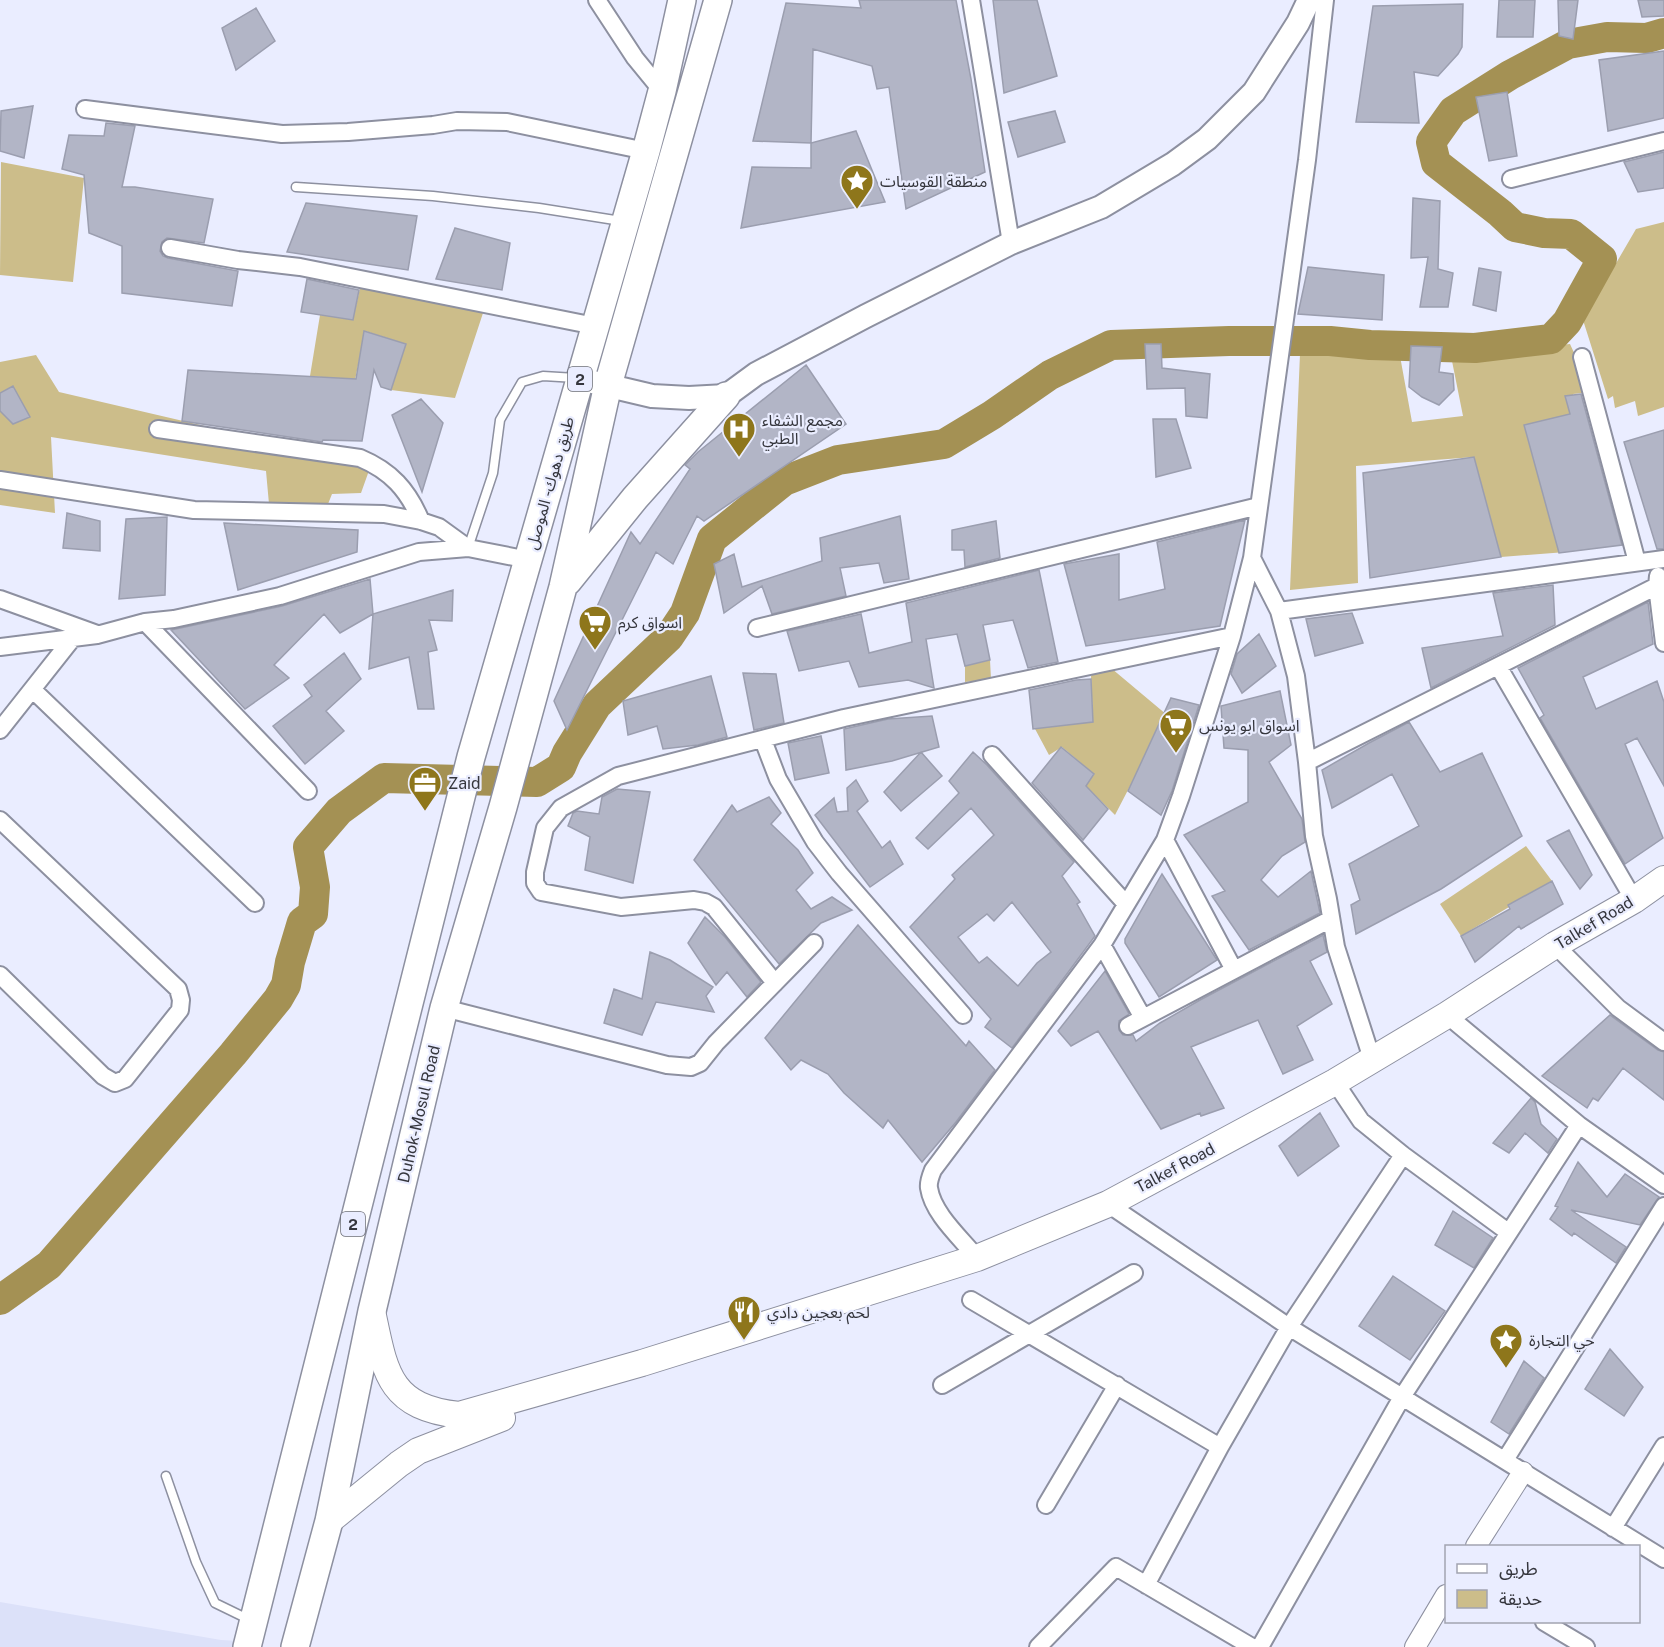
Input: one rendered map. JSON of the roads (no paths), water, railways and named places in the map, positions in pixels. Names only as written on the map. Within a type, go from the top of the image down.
[{"type":"highway","name":"طريق دهوك - الموصل","points":[[250,1634],[471,756],[646,151],[682,0]]},
{"type":"highway","name":"2","points":[[563,587],[608,385],[718,0]]},
{"type":"highway","points":[[563,587],[635,498],[726,396]]},
{"type":"highway","name":"Duhok-Mosul Road","points":[[295,1647],[330,1521],[372,1311],[444,1008],[503,807],[563,587]]},
{"type":"main road","points":[[580,379],[671,398],[726,396],[766,369],[1011,243],[1101,207],[1173,164],[1207,139],[1254,92],[1309,0]]},
{"type":"main road","name":"Talkef Road","points":[[642,1364],[977,1258],[1108,1204],[1335,1082],[1447,1015],[1555,945],[1634,900],[1664,879]]},
{"type":"main road","points":[[372,1311],[385,1367],[392,1380],[402,1394],[420,1407],[438,1413],[459,1415],[642,1364]]},
{"type":"main road","points":[[330,1521],[418,1451],[642,1364]]},
{"type":"street","points":[[597,0],[635,58],[662,91]]},
{"type":"street","points":[[971,0],[1011,243]]},
{"type":"street","points":[[977,1258],[933,1202],[928,1186],[933,1170],[1102,945],[1165,840],[1208,717],[1232,636],[1252,558],[1307,160],[1325,0]]},
{"type":"street","points":[[85,109],[282,134],[348,132],[458,121],[507,122],[646,151]]},
{"type":"street","points":[[1511,179],[1664,141]]},
{"type":"street","points":[[170,248],[238,260],[300,267],[595,326]]},
{"type":"street","points":[[1582,357],[1637,562]]},
{"type":"street","points":[[158,429],[360,458],[377,465],[405,489],[421,521]]},
{"type":"street","points":[[0,480],[194,510],[384,514],[421,521],[446,530],[468,548]]},
{"type":"street","points":[[757,628],[1259,506]]},
{"type":"street","points":[[0,647],[72,639],[145,622],[174,619],[280,596],[419,552],[468,548],[529,560]]},
{"type":"street","points":[[1252,558],[1279,611],[1296,676],[1314,836],[1336,946],[1372,1059]]},
{"type":"street","points":[[1279,611],[1662,560],[1657,586],[1664,644]]},
{"type":"street","points":[[1307,762],[1657,586]]},
{"type":"street","points":[[0,599],[97,634]]},
{"type":"street","points":[[145,622],[308,791]]},
{"type":"street","points":[[775,983],[714,907],[705,902],[694,900],[621,907],[541,892],[535,883],[535,872],[545,828],[561,808],[618,776],[844,718],[1232,636]]},
{"type":"street","points":[[0,730],[72,639]]},
{"type":"street","points":[[1498,666],[1634,900]]},
{"type":"street","points":[[33,690],[255,903]]},
{"type":"street","points":[[763,740],[778,779],[815,842],[839,873],[963,1014]]},
{"type":"street","points":[[992,755],[1126,904]]},
{"type":"street","points":[[0,820],[178,989],[181,1000],[180,1010],[125,1078],[115,1083],[103,1076],[0,975]]},
{"type":"street","points":[[1165,840],[1234,970]]},
{"type":"street","points":[[1102,945],[1135,1022],[1331,919]]},
{"type":"street","points":[[444,1008],[682,1068],[692,1067],[700,1063],[716,1043],[814,943]]},
{"type":"street","points":[[1555,945],[1618,1008],[1664,1042]]},
{"type":"street","points":[[1447,1015],[1579,1125],[1664,1185]]},
{"type":"street","points":[[1335,1082],[1361,1120],[1508,1232]]},
{"type":"street","points":[[1260,1647],[1402,1397],[1579,1125]]},
{"type":"street","points":[[1146,1585],[1220,1447],[1289,1327],[1404,1155]]},
{"type":"street","points":[[1108,1204],[1289,1327],[1664,1559]]},
{"type":"street","points":[[1505,1460],[1664,1206]]},
{"type":"street","points":[[942,1385],[1134,1273]]},
{"type":"street","points":[[971,1300],[1220,1447]]},
{"type":"street","points":[[1046,1505],[1117,1385]]},
{"type":"street","points":[[1613,1527],[1664,1446]]},
{"type":"street","points":[[1477,1545],[1523,1472]]},
{"type":"street","points":[[1038,1647],[1116,1567],[1252,1647]]},
{"type":"street","points":[[1415,1647],[1445,1597]]},
{"type":"street","points":[[1546,1623],[1586,1647]]},
{"type":"lane","points":[[296,187],[433,196],[539,208],[625,222]]},
{"type":"lane","points":[[468,548],[493,473],[500,420],[522,382],[543,376],[580,379]]},
{"type":"lane","points":[[166,1476],[196,1562],[215,1603],[250,1634]]},
{"type":"waterway","points":[[0,1300],[49,1265],[278,999],[286,985],[302,922],[313,914],[315,887],[308,847],[339,811],[384,778],[537,782],[561,767],[567,753],[597,705],[669,637],[685,613],[712,539],[784,481],[838,460],[944,444],[992,415],[1050,375],[1111,345],[1229,341],[1330,341],[1370,345],[1475,348],[1551,339],[1567,322],[1602,259],[1571,234],[1544,233],[1515,227],[1436,163],[1431,142],[1453,111],[1510,75],[1568,44],[1607,37],[1647,38],[1664,33]]},
{"type":"place","name":"منطقة القوسيات","points":[[857,210]]},
{"type":"place","name":"مجمع الشفاء الطبي","points":[[739,458]]},
{"type":"place","name":"اسواق كرم","points":[[595,651]]},
{"type":"place","name":"اسواق ابو يونس","points":[[1176,754]]},
{"type":"place","name":"Zaid","points":[[425,812]]},
{"type":"place","name":"لحم بعجين دادي","points":[[744,1341]]},
{"type":"place","name":"حي التجارة","points":[[1506,1369]]}]
